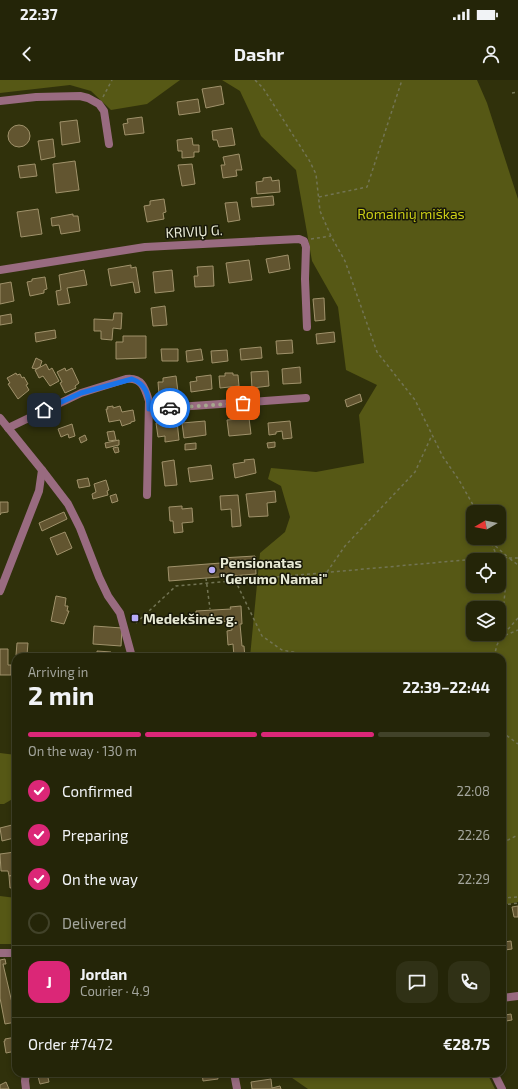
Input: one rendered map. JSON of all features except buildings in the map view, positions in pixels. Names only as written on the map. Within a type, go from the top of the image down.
[{"type":"street","points":[[0,101],[36,97],[80,96],[88,98],[99,104],[104,111],[109,144]]},
{"type":"street","name":"KRIVIŲ G.","points":[[0,270],[145,247],[299,239],[304,241]]},
{"type":"street","points":[[304,241],[306,247],[305,279],[307,327]]},
{"type":"street","points":[[8,428],[81,393],[132,379],[139,382],[144,387],[149,401],[147,495]]},
{"type":"street","points":[[149,409],[306,398]]},
{"type":"street","points":[[0,418],[68,504],[80,528],[108,596],[120,613],[131,653]]},
{"type":"street","points":[[0,591],[39,492],[42,470]]},
{"type":"street","points":[[0,953],[12,953]]},
{"type":"street","points":[[506,998],[518,996]]},
{"type":"street","points":[[26,1077],[26,1089]]},
{"type":"street","points":[[235,1077],[237,1089]]},
{"type":"street","points":[[496,1077],[502,1089]]},
{"type":"path","points":[[99,104],[112,80]]},
{"type":"path","points":[[255,80],[263,88],[309,160],[316,174],[320,211],[331,236],[345,260],[377,352],[415,400],[443,457],[459,480],[473,505]]},
{"type":"path","points":[[318,197],[367,187],[402,80]]},
{"type":"path","points":[[512,93],[518,92]]},
{"type":"path","points":[[304,241],[331,236]]},
{"type":"path","points":[[327,572],[345,546],[415,472],[432,435]]},
{"type":"path","points":[[494,545],[518,565]]},
{"type":"path","points":[[506,558],[518,558]]},
{"type":"path","points":[[136,623],[176,586],[466,560]]},
{"type":"path","points":[[206,578],[210,609]]},
{"type":"path","points":[[235,580],[262,636],[282,650],[298,653]]},
{"type":"path","points":[[506,631],[518,618]]},
{"type":"path","points":[[506,635],[518,630]]},
{"type":"path","points":[[495,653],[499,641]]},
{"type":"path","points":[[506,735],[518,744]]},
{"type":"path","points":[[506,841],[518,835]]},
{"type":"path","points":[[506,898],[518,897]]},
{"type":"path","points":[[506,905],[518,903]]},
{"type":"green space","points":[[0,80],[180,80],[147,104],[111,110],[91,91],[70,85],[0,93]]},
{"type":"green space","name":"Romainių miškas","points":[[222,80],[477,80],[487,103],[518,199],[518,902],[506,904],[506,653],[250,653],[260,553],[285,532],[290,517],[281,486],[268,479],[271,468],[316,472],[364,463],[359,415],[377,385],[346,370],[338,307],[312,261],[296,170],[261,136],[240,91]]},
{"type":"green space","points":[[0,753],[12,754],[12,799],[4,804],[0,804]]},
{"type":"green space","points":[[0,896],[12,898],[12,944],[0,944]]},
{"type":"green space","points":[[291,1077],[489,1077],[495,1089],[308,1089]]},
{"type":"way so far","points":[[170,408],[243,403]]},
{"type":"place","name":"Pensionatas \"Gerumo Namai\"","points":[[212,570]]},
{"type":"place","name":"Medekšinės g.","points":[[135,618]]},
{"type":"route","points":[[44,410],[81,393],[132,379],[139,382],[144,387],[149,401],[149,409],[170,408]]}]
